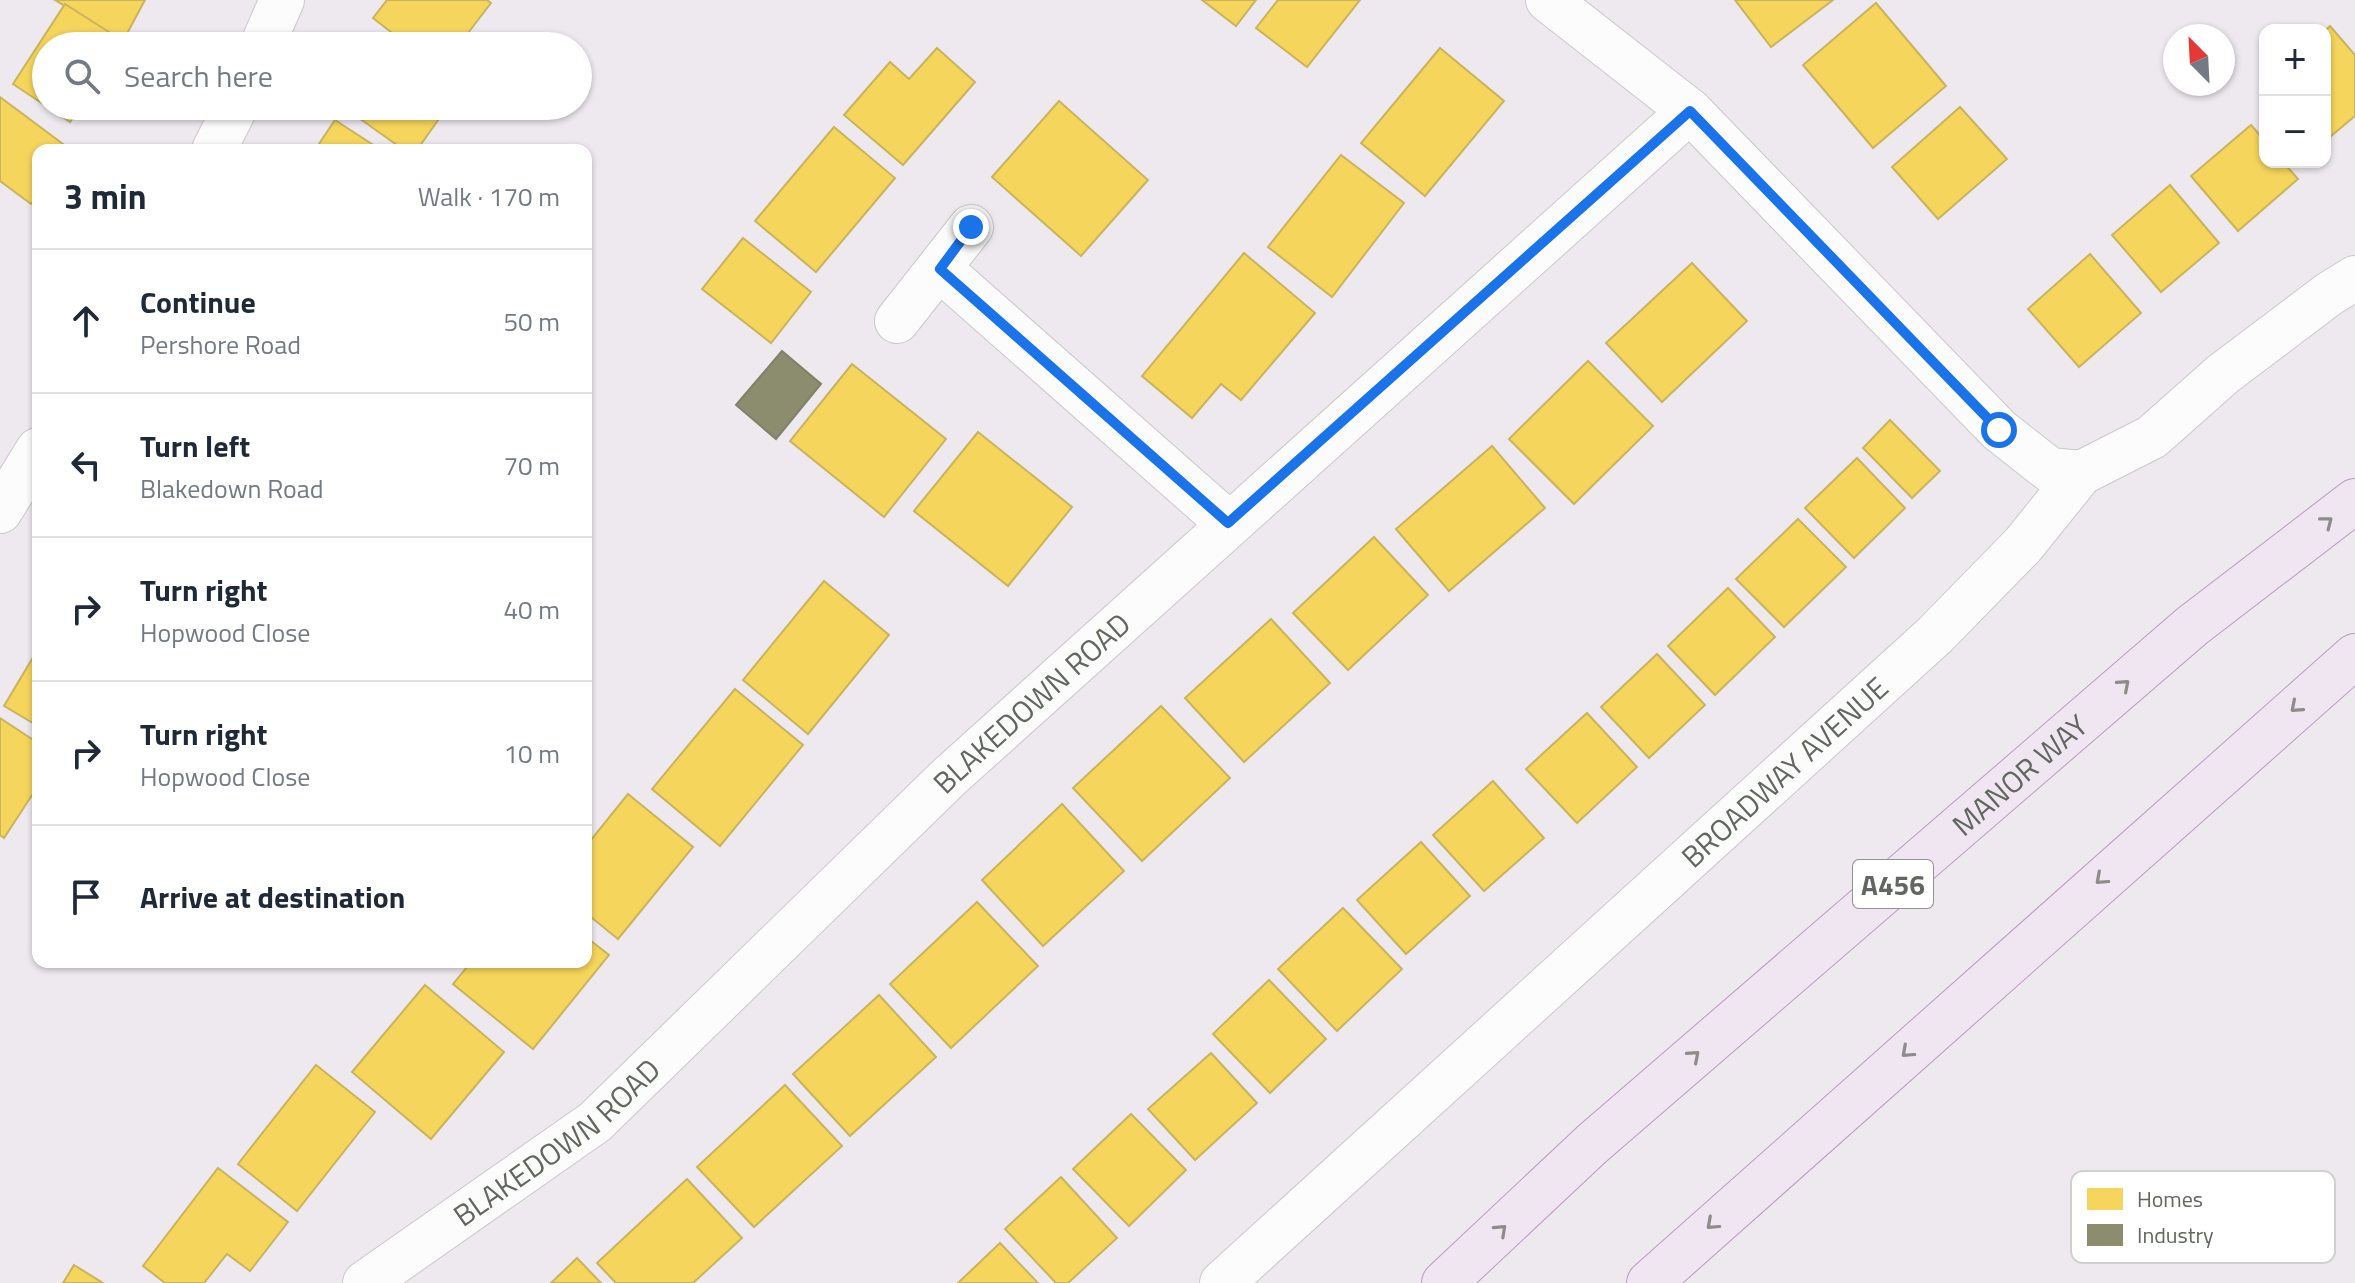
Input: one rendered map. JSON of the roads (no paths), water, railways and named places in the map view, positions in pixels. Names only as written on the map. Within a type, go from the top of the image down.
[{"type":"highway","name":"MANOR WAY","points":[[1444,1283],[1592,1144],[2180,636],[2355,501]]},
{"type":"highway","points":[[1649,1283],[2355,656]]},
{"type":"street","points":[[268,32],[282,0]]},
{"type":"street","points":[[1548,0],[1690,111],[1999,430],[2050,470],[2081,473]]},
{"type":"street","name":"BLAKEDOWN ROAD","points":[[365,1283],[595,1122],[949,777],[1228,523],[1690,111]]},
{"type":"street","points":[[217,144],[229,120]]},
{"type":"street","points":[[897,321],[971,227]]},
{"type":"street","points":[[940,269],[1228,523]]},
{"type":"street","name":"BROADWAY AVENUE","points":[[1222,1283],[1935,635],[2023,545],[2081,473],[2152,437],[2223,374],[2355,278]]},
{"type":"street","points":[[0,511],[22,455]]}]
